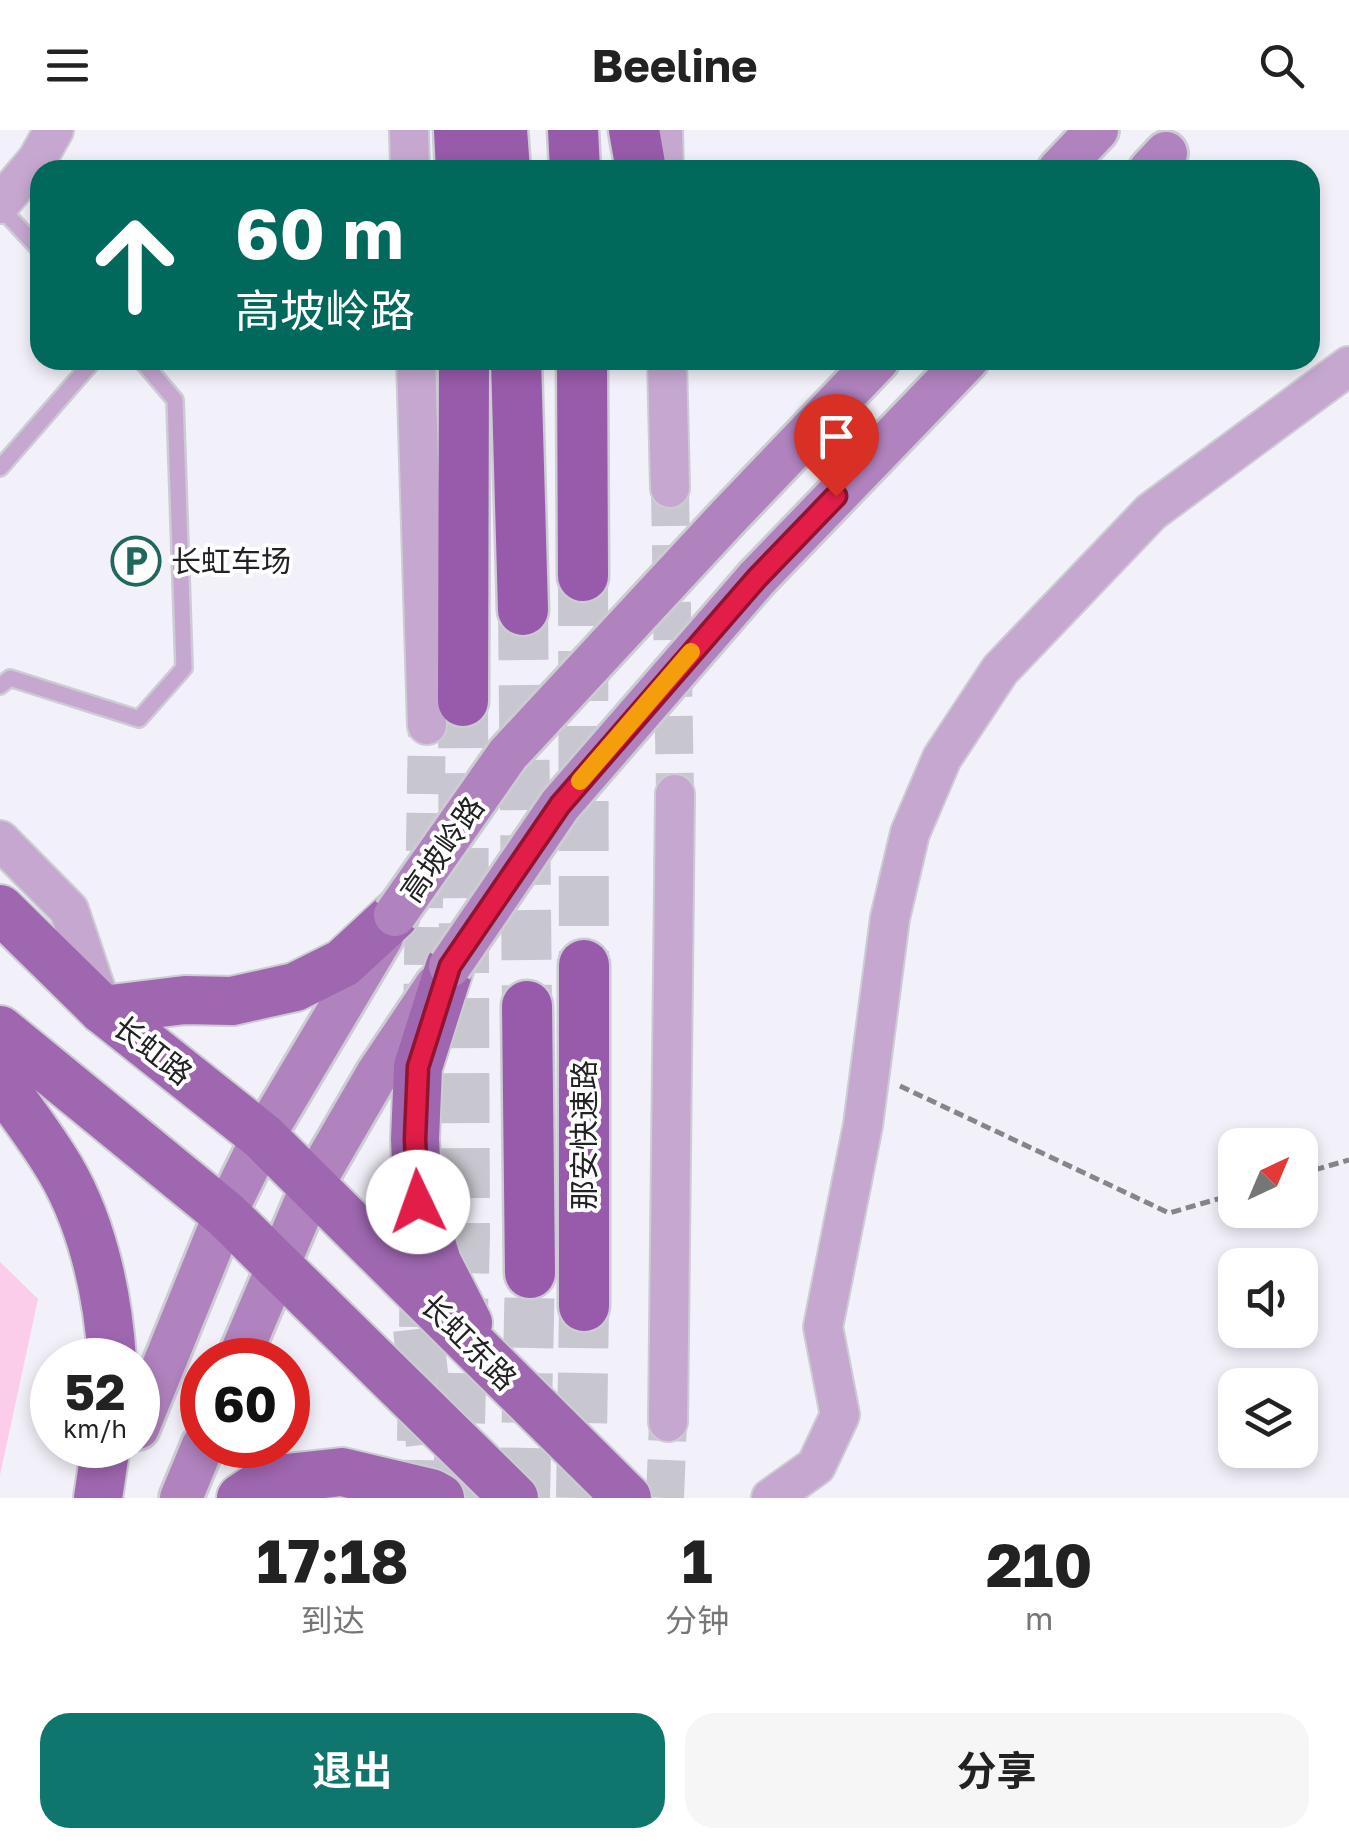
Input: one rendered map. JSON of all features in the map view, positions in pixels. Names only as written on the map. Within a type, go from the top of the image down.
[{"type":"highway","points":[[460,130],[460,160]]},
{"type":"highway","points":[[502,130],[504,160]]},
{"type":"highway","points":[[573,130],[575,160]]},
{"type":"highway","points":[[634,130],[639,160]]},
{"type":"highway","points":[[445,713],[463,370]]},
{"type":"highway","points":[[516,370],[523,610]]},
{"type":"highway","points":[[582,370],[583,576]]},
{"type":"highway","name":"那安快速路","points":[[584,965],[584,1306]]},
{"type":"highway","name":"那安快速路","points":[[527,1006],[530,1272]]},
{"type":"main road","points":[[1068,160],[1097,130]]},
{"type":"main road","name":"高坡岭路","points":[[160,1373],[224,1214],[263,1137],[395,916],[508,754],[868,370]]},
{"type":"main road","points":[[247,1338],[312,1186],[377,1074],[560,805],[757,578],[957,370]]},
{"type":"main road","name":"长虹路","points":[[0,910],[103,1010],[263,1137],[312,1186]]},
{"type":"main road","points":[[103,1010],[185,1000],[232,1000],[295,988],[343,963],[395,916]]},
{"type":"main road","points":[[450,966],[418,1067],[418,1202],[438,1262],[485,1358]]},
{"type":"main road","points":[[0,1030],[224,1214],[514,1498]]},
{"type":"main road","points":[[0,1082],[56,1161],[80,1209],[110,1315],[111,1338]]},
{"type":"main road","name":"长虹东路","points":[[312,1186],[627,1498]]},
{"type":"main road","points":[[98,1498],[103,1468]]},
{"type":"main road","points":[[109,1498],[121,1468]]},
{"type":"main road","points":[[181,1498],[193,1468]]},
{"type":"main road","points":[[241,1498],[268,1480],[342,1472],[382,1488],[431,1492],[440,1498]]},
{"type":"street","points":[[37,160],[54,130]]},
{"type":"street","points":[[409,130],[410,160]]},
{"type":"street","points":[[663,130],[664,160]]},
{"type":"street","points":[[0,205],[30,169]]},
{"type":"street","points":[[771,1498],[816,1466],[840,1414],[823,1327],[863,1125],[890,918],[910,833],[942,758],[1000,670],[1151,512],[1349,366]]},
{"type":"street","points":[[417,370],[445,713]]},
{"type":"street","points":[[667,370],[670,488]]},
{"type":"street","points":[[668,1422],[675,794]]},
{"type":"street","points":[[0,840],[69,910],[103,1010]]},
{"type":"street","points":[[0,1114],[56,1161]]},
{"type":"lane","points":[[0,205],[30,239]]},
{"type":"lane","points":[[0,468],[85,370]]},
{"type":"lane","points":[[3,676],[139,719],[184,668],[175,400],[150,370]]},
{"type":"path","points":[[870,1072],[1169,1213],[1218,1199]]},
{"type":"path","points":[[1318,1169],[1349,1160]]},
{"type":"shaded area","points":[[0,1262],[38,1299],[0,1475]]},
{"type":"tunnel","points":[[670,488],[675,794]]},
{"type":"tunnel","points":[[583,576],[584,965]]},
{"type":"tunnel","points":[[523,610],[527,1006]]},
{"type":"tunnel","points":[[458,1498],[465,1236],[463,701]]},
{"type":"tunnel","points":[[422,1022],[427,725]]},
{"type":"tunnel","points":[[415,1498],[419,1272]]},
{"type":"tunnel","points":[[525,1498],[530,1273]]},
{"type":"tunnel","points":[[581,1498],[584,1306]]},
{"type":"tunnel","points":[[418,1329],[431,1444]]},
{"type":"tunnel","points":[[665,1498],[668,1422]]},
{"type":"slow traffic","points":[[580,781],[691,652]]},
{"type":"place","name":"长虹车场","points":[[136,561]]},
{"type":"route","points":[[418,1202],[418,1067],[450,966],[560,805],[757,578],[836,496]]}]
